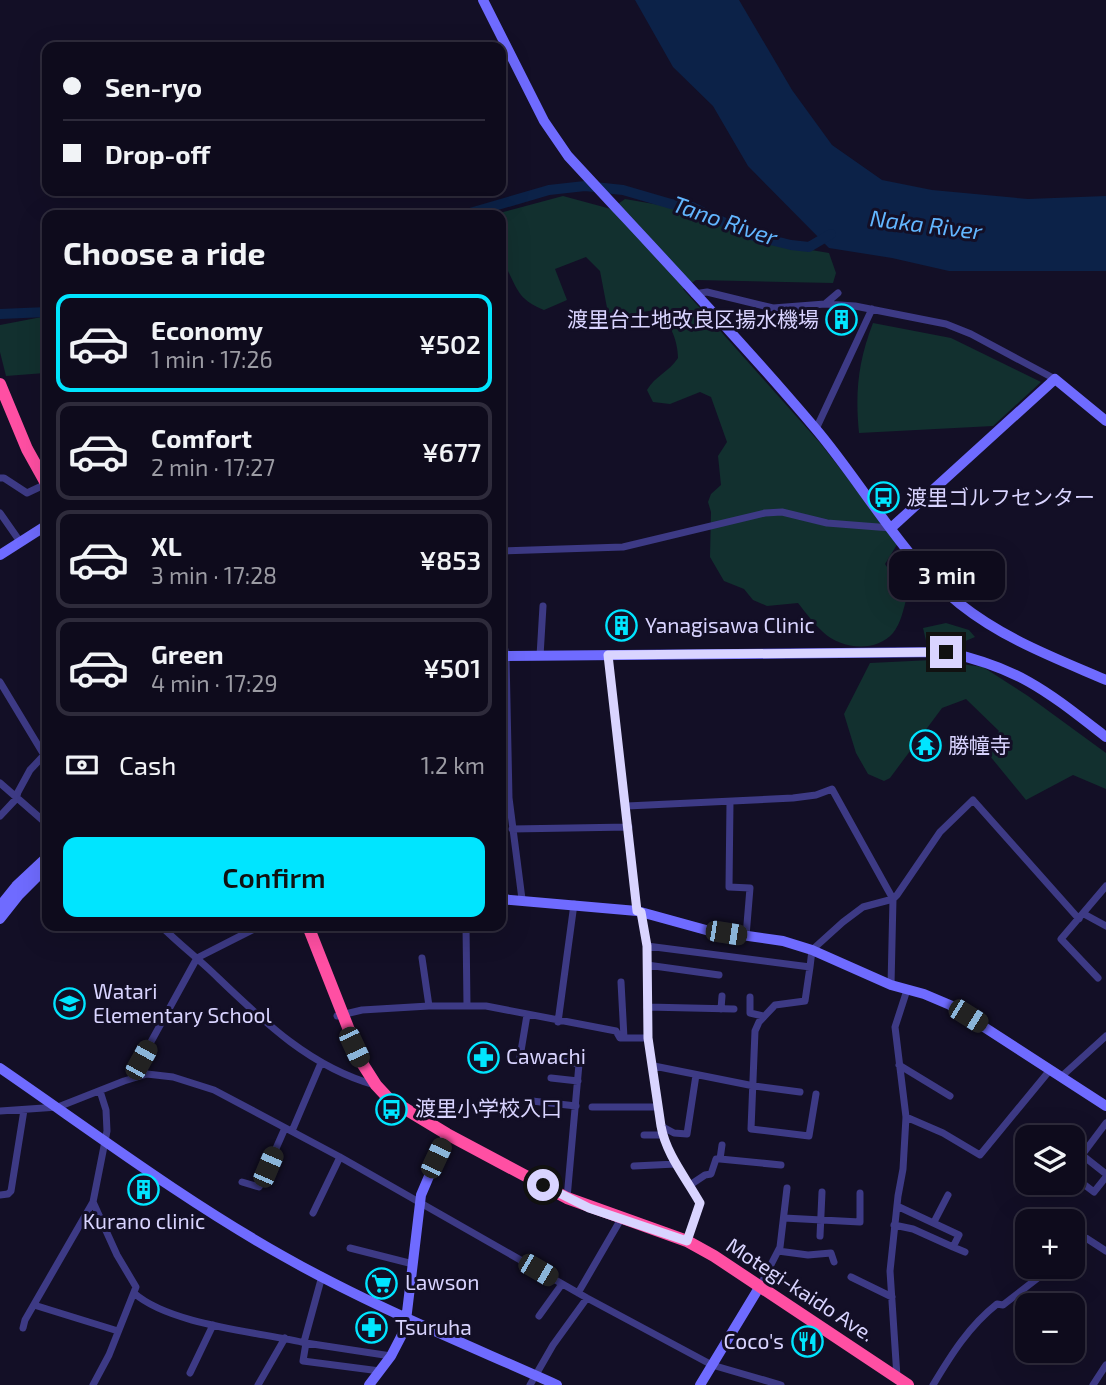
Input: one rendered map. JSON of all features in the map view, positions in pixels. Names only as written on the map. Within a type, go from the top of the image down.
[{"type":"highway","points":[[1,389],[27,449],[42,475]]},
{"type":"highway","name":"Motegi-kaido Ave.","points":[[310,931],[339,1015],[362,1063],[376,1085],[398,1105],[567,1198],[687,1241],[760,1286],[908,1385]]},
{"type":"street","points":[[483,0],[504,42]]},
{"type":"street","points":[[506,46],[544,121],[568,156],[816,429],[925,570],[958,603],[994,629],[1106,680]]},
{"type":"street","points":[[694,294],[707,292],[773,308],[825,304],[872,309],[946,324],[971,334],[1055,379],[1106,421]]},
{"type":"street","points":[[825,304],[838,293]]},
{"type":"street","points":[[816,429],[872,309]]},
{"type":"street","points":[[506,551],[624,547],[765,513],[782,512],[827,523],[891,528],[1055,379]]},
{"type":"street","points":[[0,478],[5,478],[27,492],[42,486]]},
{"type":"street","points":[[0,513],[21,543]]},
{"type":"street","points":[[0,555],[42,528]]},
{"type":"street","points":[[540,656],[543,606]]},
{"type":"street","points":[[506,656],[946,652],[998,666],[1033,682],[1106,734]]},
{"type":"street","points":[[608,655],[639,911],[647,946],[648,1038],[661,1126],[676,1164],[700,1203],[687,1241]]},
{"type":"street","points":[[0,682],[42,747]]},
{"type":"street","points":[[506,747],[512,829],[522,900]]},
{"type":"street","points":[[0,816],[17,797],[24,779],[42,758]]},
{"type":"street","points":[[0,783],[42,820]]},
{"type":"street","points":[[626,806],[816,795],[832,789],[893,899],[891,985]]},
{"type":"street","points":[[816,1094],[809,1136],[752,1130],[755,1031],[775,1005],[805,1002],[813,950],[863,907],[893,899],[946,824],[973,800],[1082,916],[1106,926]]},
{"type":"street","points":[[730,802],[729,887],[750,888],[746,936]]},
{"type":"street","points":[[512,829],[629,827]]},
{"type":"street","points":[[0,906],[22,880],[42,862]]},
{"type":"street","points":[[0,919],[42,872]]},
{"type":"street","points":[[1098,978],[1061,939],[1106,886]]},
{"type":"street","points":[[506,899],[639,911],[706,930],[783,941],[813,950],[891,985],[950,1005],[1106,1106]]},
{"type":"street","points":[[558,1021],[574,904]]},
{"type":"street","points":[[167,931],[273,1030],[321,1063],[350,1077],[376,1085]]},
{"type":"street","points":[[138,1076],[141,1060],[197,958],[250,931]]},
{"type":"street","points":[[466,931],[467,1006]]},
{"type":"street","points":[[647,946],[810,967]]},
{"type":"street","points":[[422,958],[429,1006]]},
{"type":"street","points":[[646,965],[719,975]]},
{"type":"street","points":[[621,982],[624,1038]]},
{"type":"street","points":[[897,1377],[890,1264],[903,1170],[906,1117],[895,1027],[907,990]]},
{"type":"street","points":[[722,996],[722,1009]]},
{"type":"street","points":[[750,998],[750,1013],[764,1016]]},
{"type":"street","points":[[339,1015],[362,1010],[429,1006],[499,1007],[527,1015],[616,1031],[620,1038],[648,1038]]},
{"type":"street","points":[[647,1007],[734,1009]]},
{"type":"street","points":[[520,1056],[527,1015]]},
{"type":"street","points":[[1062,1076],[1106,1036]]},
{"type":"street","points":[[535,1056],[579,1064],[567,1198]]},
{"type":"street","points":[[242,1182],[259,1187],[321,1063]]},
{"type":"street","points":[[899,1065],[950,1096]]},
{"type":"street","points":[[654,1066],[754,1086],[800,1092]]},
{"type":"street","points":[[906,1117],[943,1133],[980,1155],[1050,1070]]},
{"type":"street","points":[[2,1071],[247,1235],[322,1276],[533,1380],[557,1385]]},
{"type":"street","points":[[661,1126],[674,1133],[687,1134],[696,1075]]},
{"type":"street","points":[[0,1111],[58,1107],[138,1076],[173,1077],[214,1090],[340,1157],[578,1293],[712,1365],[781,1385]]},
{"type":"street","points":[[551,1078],[578,1081]]},
{"type":"street","points":[[23,1328],[25,1320],[93,1202],[105,1141],[106,1110],[100,1091]]},
{"type":"street","points":[[532,1101],[576,1106]]},
{"type":"street","points":[[592,1107],[658,1107]]},
{"type":"street","points":[[0,1195],[11,1191],[24,1110]]},
{"type":"street","points":[[1085,1185],[1094,1192],[1106,1177],[1082,1155],[1106,1124]]},
{"type":"street","points":[[322,1276],[305,1342],[303,1361],[376,1380],[400,1342],[407,1318],[420,1202],[447,1134]]},
{"type":"street","points":[[644,1135],[663,1135]]},
{"type":"street","points":[[720,1159],[722,1145]]},
{"type":"street","points":[[313,1213],[340,1157]]},
{"type":"street","points":[[690,1185],[711,1174],[716,1159],[781,1165]]},
{"type":"street","points":[[634,1166],[676,1164]]},
{"type":"street","points":[[700,1385],[778,1251],[787,1188]]},
{"type":"street","points":[[820,1236],[822,1192]]},
{"type":"street","points":[[784,1218],[860,1222],[860,1193]]},
{"type":"street","points":[[934,1222],[948,1195]]},
{"type":"street","points":[[93,1202],[117,1255],[136,1287],[103,1368],[93,1385]]},
{"type":"street","points":[[897,1206],[959,1235],[953,1247]]},
{"type":"street","points":[[578,1293],[621,1219]]},
{"type":"street","points":[[894,1225],[913,1229],[965,1252]]},
{"type":"street","points":[[1085,1238],[1106,1251]]},
{"type":"street","points":[[350,1248],[413,1264]]},
{"type":"street","points":[[778,1251],[808,1255],[831,1253],[834,1262]]},
{"type":"street","points":[[851,1278],[892,1297]]},
{"type":"street","points":[[933,1385],[958,1344],[991,1309],[997,1304],[1003,1305],[1037,1279]]},
{"type":"street","points":[[539,1316],[562,1284]]},
{"type":"street","points":[[134,1293],[175,1314],[212,1325],[391,1356]]},
{"type":"street","points":[[533,1380],[553,1345],[587,1298]]},
{"type":"street","points":[[34,1305],[118,1331]]},
{"type":"street","points":[[190,1373],[212,1325]]},
{"type":"street","points":[[258,1385],[285,1338]]},
{"type":"street","points":[[1093,1385],[1106,1365]]},
{"type":"green space","points":[[563,196],[611,209],[625,199],[677,208],[758,241],[829,253],[836,273],[833,283],[696,280],[683,289],[821,444],[898,543],[885,564],[907,597],[902,616],[893,633],[877,644],[848,645],[830,638],[798,603],[767,606],[753,600],[744,589],[724,581],[710,557],[711,512],[708,502],[711,494],[721,485],[718,456],[727,442],[711,397],[700,392],[670,404],[653,402],[647,390],[678,358],[672,331],[655,310],[617,316],[608,313],[600,271],[586,257],[555,269],[567,300],[544,310],[530,303],[515,285],[508,271],[506,272],[506,211]]},
{"type":"green space","points":[[42,317],[42,373],[6,376],[0,352],[0,325]]},
{"type":"green space","points":[[873,323],[951,338],[1041,382],[993,426],[859,433],[859,377]]},
{"type":"green space","points":[[946,623],[969,630],[975,637],[949,648],[927,645],[923,628]]},
{"type":"green space","points":[[932,660],[983,667],[1106,753],[1106,789],[1073,775],[1026,800],[985,750],[999,731],[966,699],[942,708],[890,778],[884,781],[868,774],[856,753],[844,714],[870,663]]},
{"type":"water","name":"Naka River","points":[[635,0],[739,0],[792,90],[832,145],[882,180],[932,190],[1028,199],[1106,196],[1106,271],[949,271],[829,248],[748,166],[713,106],[673,67]]},
{"type":"waterway","name":"Tano River","points":[[480,210],[549,190],[585,186],[623,190],[671,204],[692,207],[750,235],[791,245],[809,247],[831,234]]},
{"type":"waterway","name":"Tano River","points":[[0,314],[42,312]]},
{"type":"place","name":"渡里台土地改良区揚水機場","points":[[842,320]]},
{"type":"place","name":"渡里ゴルフセンター","points":[[883,498]]},
{"type":"place","name":"Yanagisawa Clinic","points":[[622,626]]},
{"type":"place","name":"勝幢寺","points":[[925,746]]},
{"type":"place","name":"Watari Elementary School","points":[[70,1004]]},
{"type":"place","name":"Cawachi","points":[[483,1057]]},
{"type":"place","name":"渡里小学校入口","points":[[392,1109]]},
{"type":"place","name":"Kurano clinic","points":[[144,1190]]},
{"type":"place","name":"Lawson","points":[[382,1283]]},
{"type":"place","name":"Tsuruha","points":[[372,1328]]},
{"type":"place","name":"Coco's","points":[[807,1342]]},
{"type":"route","points":[[543,1185],[589,1208],[687,1241],[700,1203],[675,1162],[661,1126],[648,1038],[647,946],[644,921],[641,912],[637,911],[632,879],[629,827],[608,655],[946,652]]}]
